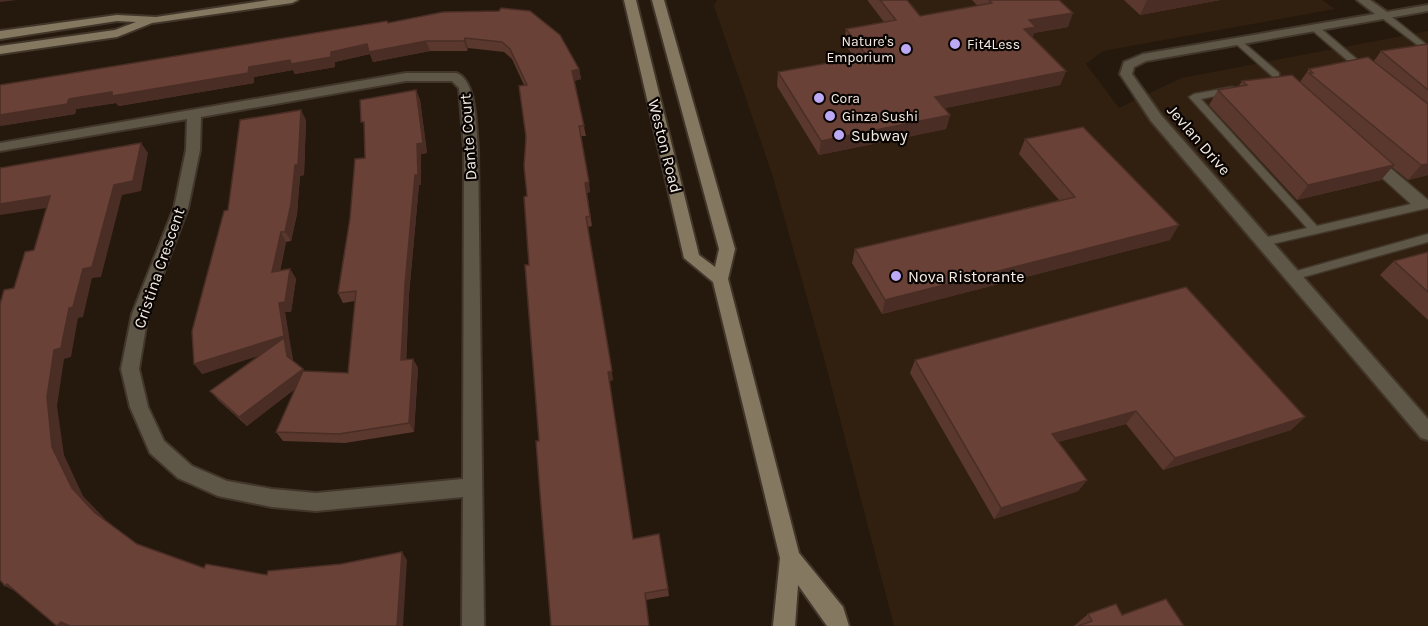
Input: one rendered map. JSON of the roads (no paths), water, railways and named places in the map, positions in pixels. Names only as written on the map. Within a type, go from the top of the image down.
[{"type":"main road","points":[[0,50],[117,33],[156,20],[292,0]]},
{"type":"main road","name":"Weston Road","points":[[630,0],[692,258],[720,279]]},
{"type":"main road","name":"Weston Road","points":[[658,0],[727,249],[720,279],[790,558],[784,626]]},
{"type":"main road","points":[[0,35],[117,18],[156,20]]},
{"type":"main road","name":"Weston Road","points":[[790,558],[835,615],[838,626]]},
{"type":"street","points":[[1363,0],[1385,16]]},
{"type":"street","name":"Jevlan Drive","points":[[1428,8],[1143,58],[1128,65],[1126,74],[1156,118],[1428,432]]},
{"type":"street","name":"Dante Court","points":[[0,147],[406,77],[456,77],[465,88],[471,148],[473,626]]},
{"type":"street","name":"Cristina Crescent","points":[[194,114],[193,150],[181,208],[140,315],[130,369],[139,407],[157,447],[185,472],[225,490],[272,498],[316,502],[472,487]]},
{"type":"lane","points":[[1385,16],[1426,47]]},
{"type":"lane","points":[[1315,28],[1376,79]]},
{"type":"lane","points":[[1238,41],[1276,75],[1285,80]]},
{"type":"lane","points":[[1269,83],[1280,81],[1276,75]]},
{"type":"lane","points":[[1248,87],[1194,97],[1315,230]]},
{"type":"lane","points":[[1263,242],[1420,206],[1370,158],[1425,205],[1428,204]]},
{"type":"lane","points":[[1293,276],[1428,238]]},
{"type":"place","name":"Fit4Less","points":[[955,44]]},
{"type":"place","name":"Nature's Emporium","points":[[906,49]]},
{"type":"place","name":"Cora","points":[[819,98]]},
{"type":"place","name":"Ginza Sushi","points":[[830,116]]},
{"type":"place","name":"Subway","points":[[839,135]]},
{"type":"place","name":"Nova Ristorante","points":[[896,276]]}]
